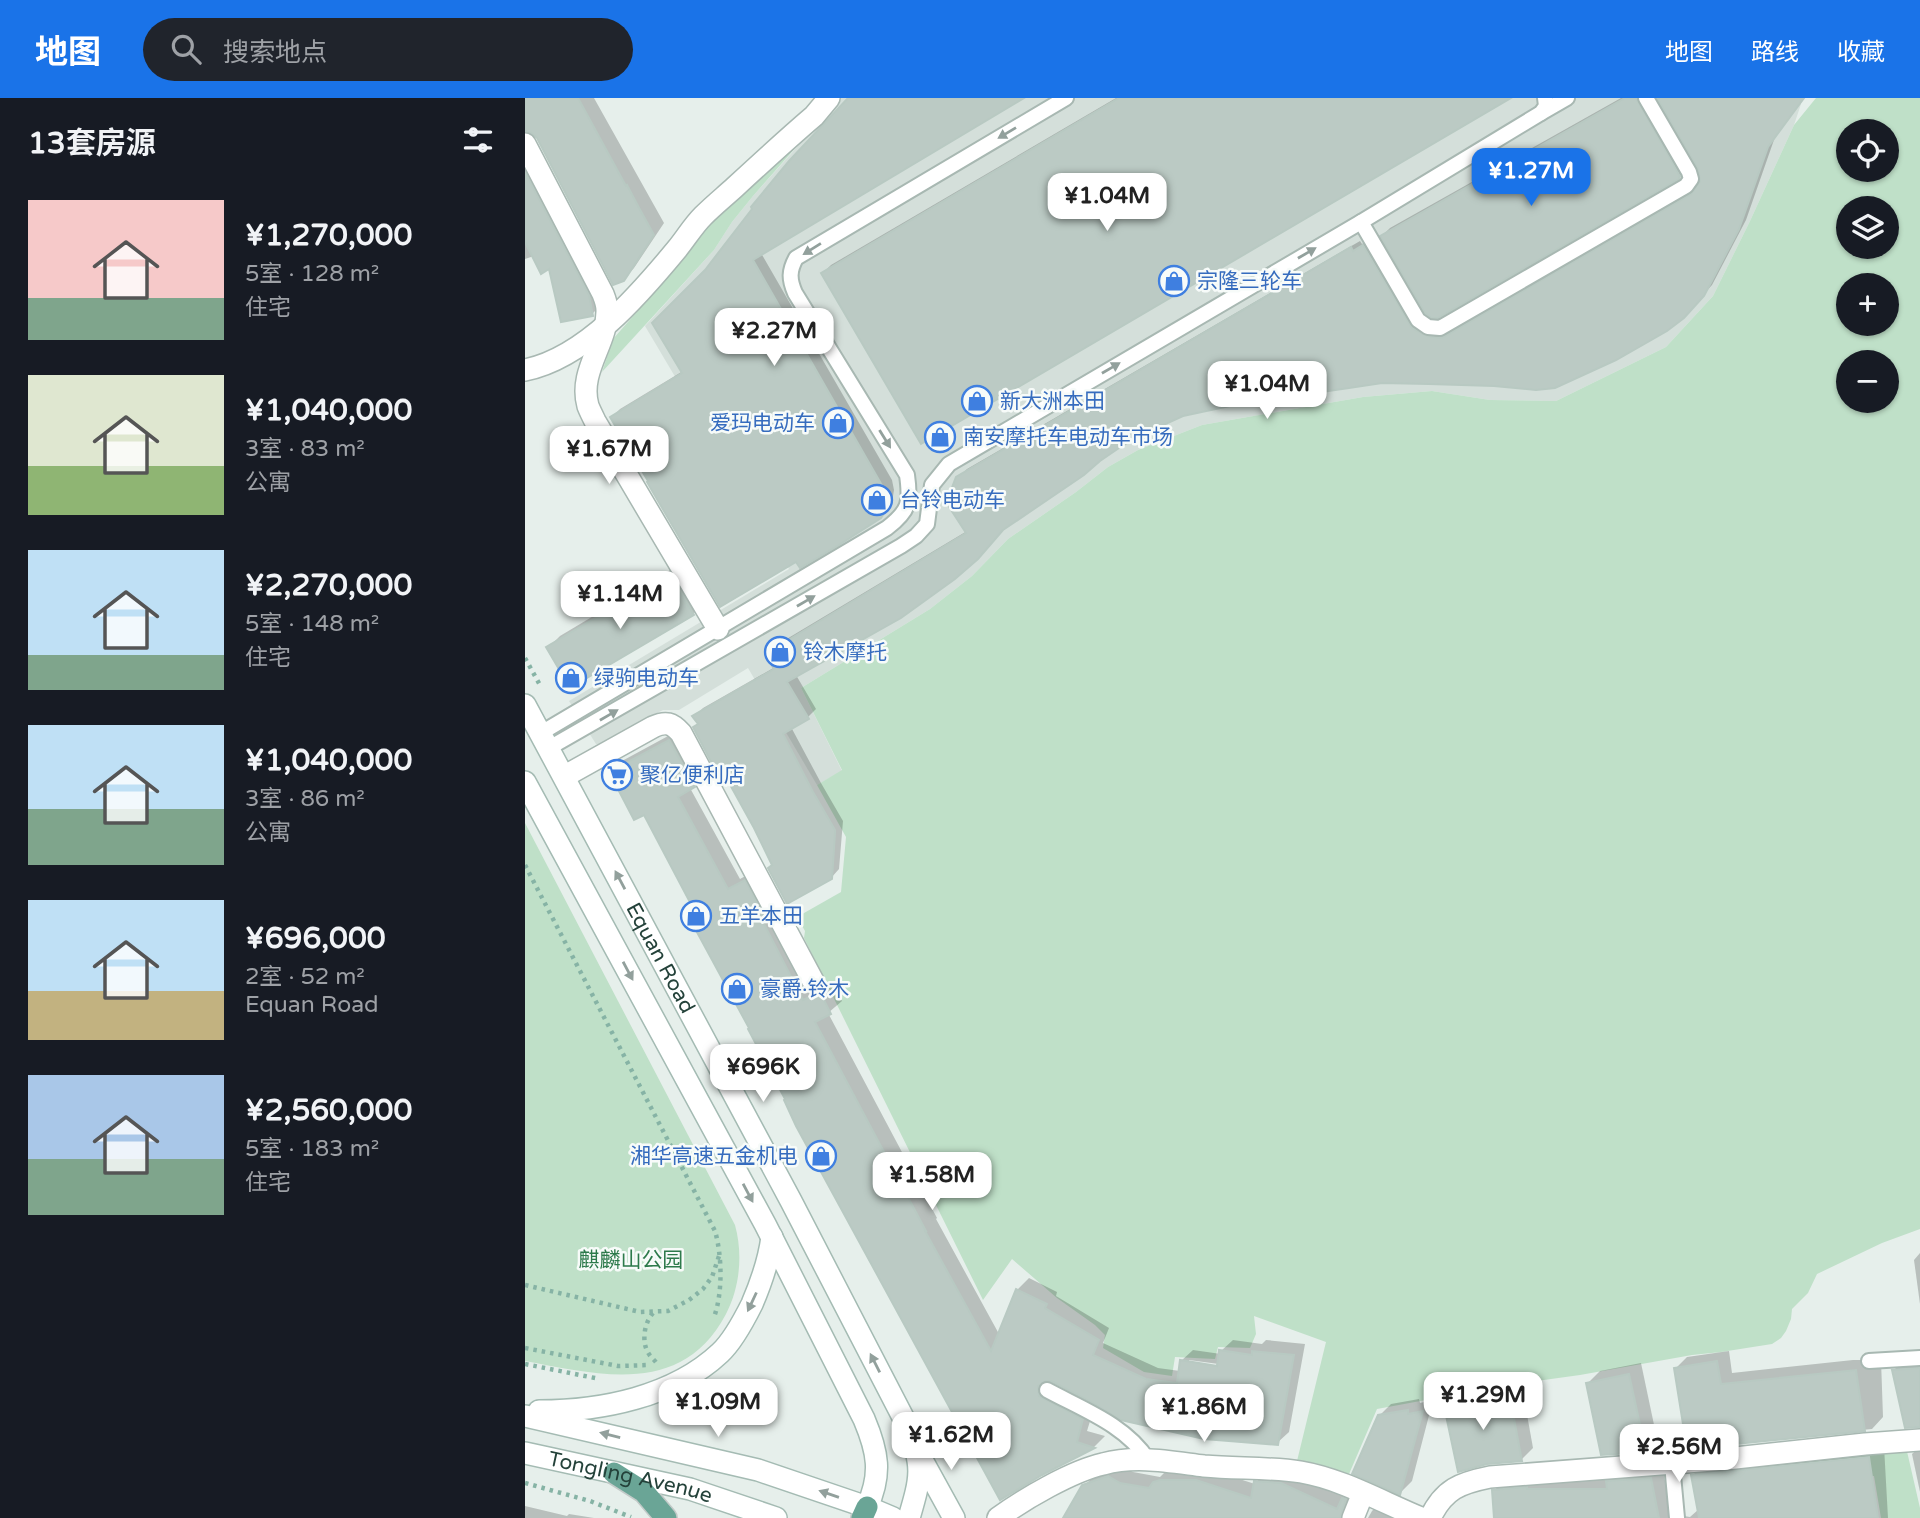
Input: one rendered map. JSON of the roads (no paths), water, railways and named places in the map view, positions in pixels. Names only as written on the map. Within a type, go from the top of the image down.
[{"type":"main road","points":[[525,370],[551,361],[591,339],[641,291],[702,217],[814,116],[829,98]]},
{"type":"main road","points":[[525,144],[608,307],[588,375],[588,406],[717,629]]},
{"type":"main road","name":"Equan Road","points":[[525,705],[801,1220],[907,1425],[915,1443],[920,1468],[919,1483],[909,1518]]},
{"type":"main road","points":[[565,776],[653,727],[662,723],[674,726],[681,733],[813,981]]},
{"type":"main road","name":"Equan Road","points":[[525,782],[772,1237],[873,1441],[877,1480],[865,1512]]},
{"type":"main road","points":[[525,1414],[617,1403],[687,1377],[721,1352],[747,1313],[770,1253],[772,1237]]},
{"type":"main road","name":"Tongling Avenue","points":[[525,1414],[758,1470],[865,1512],[893,1518]]},
{"type":"main road","points":[[1430,1518],[1448,1492],[1472,1480],[1920,1440]]},
{"type":"main road","points":[[915,1443],[925,1467],[954,1518]]},
{"type":"main road","name":"Tongling Avenue","points":[[525,1453],[689,1489],[776,1518]]},
{"type":"main road","points":[[998,1518],[1042,1491],[1091,1467],[1104,1463],[1148,1460],[1300,1472],[1334,1481],[1421,1518]]},
{"type":"main road","points":[[614,1473],[644,1492],[666,1518]]},
{"type":"main road","points":[[1353,1518],[1363,1493]]},
{"type":"lane","points":[[545,741],[717,629],[887,528],[902,516],[908,503],[907,475],[795,293],[790,281],[790,270],[796,258],[1066,98]]},
{"type":"lane","points":[[1541,113],[1546,106],[1545,98]]},
{"type":"lane","points":[[545,741],[901,546],[927,524],[932,485],[949,464],[1567,98]]},
{"type":"lane","points":[[1361,222],[1418,320],[1428,327],[1440,328],[1686,186],[1691,179],[1689,172],[1646,98]]},
{"type":"lane","points":[[1869,1361],[1920,1358]]},
{"type":"lane","points":[[1047,1390],[1121,1432],[1141,1448],[1148,1460]]},
{"type":"lane","points":[[1672,1464],[1677,1518]]},
{"type":"place","name":"宗隆三轮车","points":[[1174,281]]},
{"type":"place","name":"新大洲本田","points":[[977,401]]},
{"type":"place","name":"爱玛电动车","points":[[838,423]]},
{"type":"place","name":"南安摩托车电动车市场","points":[[940,437]]},
{"type":"place","name":"台铃电动车","points":[[877,500]]},
{"type":"place","name":"铃木摩托","points":[[780,652]]},
{"type":"place","name":"绿驹电动车","points":[[571,678]]},
{"type":"place","name":"聚亿便利店","points":[[617,775]]},
{"type":"place","name":"五羊本田","points":[[696,916]]},
{"type":"place","name":"豪爵·铃木","points":[[737,989]]},
{"type":"place","name":"湘华高速五金机电","points":[[821,1156]]},
{"type":"park label","name":"麒麟山公园","points":[[631,1260]]}]
